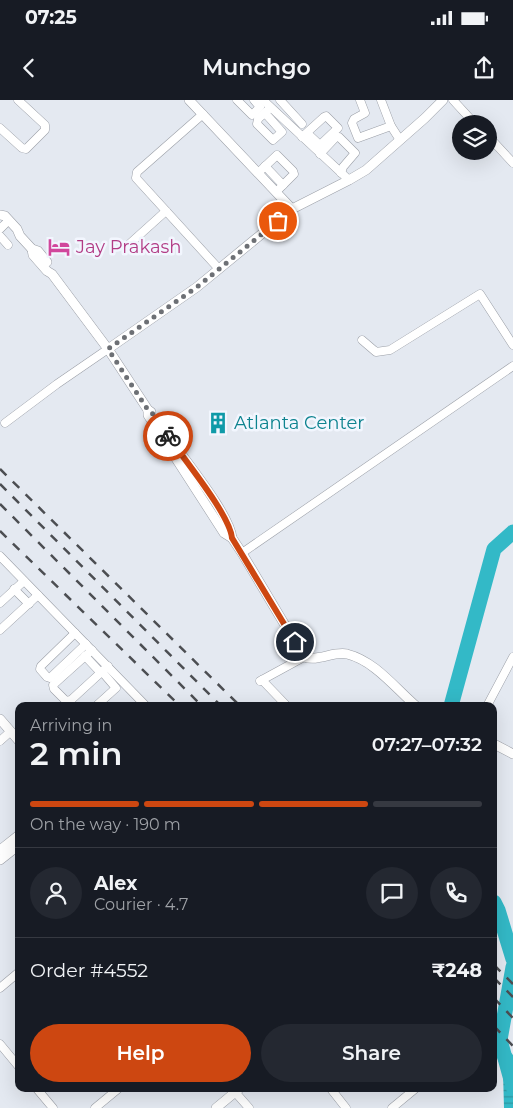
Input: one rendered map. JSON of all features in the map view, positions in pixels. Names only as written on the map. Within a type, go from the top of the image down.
[{"type":"street","points":[[0,128],[22,148],[26,149],[45,130],[44,125],[18,100]]},
{"type":"street","points":[[190,100],[292,209]]},
{"type":"street","points":[[237,100],[251,115],[260,108],[259,101]]},
{"type":"street","points":[[360,100],[365,113],[354,119],[352,123],[358,138],[391,126]]},
{"type":"street","points":[[381,100],[391,126],[400,140]]},
{"type":"street","points":[[5,423],[219,269],[292,209],[366,170],[443,100]]},
{"type":"street","points":[[452,100],[467,115]]},
{"type":"street","points":[[259,101],[304,135],[342,170],[349,180]]},
{"type":"street","points":[[270,110],[282,101],[302,124]]},
{"type":"street","points":[[203,114],[137,172],[136,178],[219,269]]},
{"type":"street","points":[[304,135],[324,117],[328,116],[338,128],[321,144],[315,145]]},
{"type":"street","points":[[322,152],[339,136],[355,153],[342,170]]},
{"type":"street","points":[[497,146],[513,162]]},
{"type":"street","points":[[258,173],[278,155],[294,171],[294,174],[276,192]]},
{"type":"street","points":[[265,166],[283,185]]},
{"type":"street","points":[[126,247],[166,211]]},
{"type":"street","points":[[19,234],[3,226],[0,215],[5,216],[32,249],[38,251],[52,268],[52,274],[108,349],[148,410],[202,484],[231,529],[232,538],[304,657],[311,659],[343,654],[363,661],[370,664],[412,702]]},
{"type":"street","points":[[0,236],[8,245]]},
{"type":"street","points":[[362,340],[376,352],[390,350],[480,294],[513,345]]},
{"type":"street","points":[[242,554],[513,366]]},
{"type":"street","points":[[0,556],[75,633],[102,673],[115,686]]},
{"type":"street","points":[[0,603],[24,581]]},
{"type":"street","points":[[14,590],[29,604]]},
{"type":"street","points":[[0,630],[38,595]]},
{"type":"street","points":[[75,633],[40,667],[47,677],[50,678],[76,654],[88,650]]},
{"type":"street","points":[[65,643],[76,654]]},
{"type":"street","points":[[88,650],[109,667],[142,702]]},
{"type":"street","points":[[88,650],[55,684],[54,689],[66,701],[69,701],[109,667]]},
{"type":"street","points":[[284,702],[261,681],[304,657]]},
{"type":"street","points":[[490,702],[513,657]]},
{"type":"street","points":[[73,702],[102,673]]},
{"type":"street","points":[[100,702],[122,680]]},
{"type":"street","points":[[0,719],[15,737]]},
{"type":"street","points":[[0,741],[10,732]]},
{"type":"street","points":[[497,746],[513,754]]},
{"type":"street","points":[[0,850],[15,838]]},
{"type":"street","points":[[0,860],[15,848]]},
{"type":"street","points":[[0,988],[15,975]]},
{"type":"street","points":[[0,1044],[15,1062]]},
{"type":"street","points":[[40,1092],[53,1108]]},
{"type":"street","points":[[95,1108],[114,1092]]},
{"type":"street","points":[[216,1108],[236,1092]]},
{"type":"street","points":[[238,1092],[249,1108]]},
{"type":"street","points":[[333,1092],[346,1108]]},
{"type":"street","points":[[392,1108],[411,1092]]},
{"type":"water","points":[[497,1038],[513,1055],[513,1108],[504,1108],[503,1072],[497,1057]]},
{"type":"waterway","points":[[452,702],[494,549],[513,532]]},
{"type":"waterway","points":[[497,908],[513,959]]},
{"type":"waterway","points":[[513,967],[500,1040],[513,1087]]},
{"type":"railway","points":[[0,469],[236,702]]},
{"type":"railway","points":[[0,484],[217,702]]},
{"type":"railway","points":[[0,504],[198,702]]},
{"type":"railway","points":[[0,531],[176,702]]},
{"type":"railway","points":[[497,968],[513,984]]},
{"type":"railway","points":[[497,981],[513,997]]},
{"type":"railway","points":[[497,1001],[513,1018]]},
{"type":"railway","points":[[497,1029],[513,1046]]},
{"type":"way so far","points":[[168,436],[148,410],[108,349],[197,287],[278,221]]},
{"type":"place","name":"Jay Prakash","points":[[59,247]]},
{"type":"place","name":"Atlanta Center","points":[[218,423]]},
{"type":"route","points":[[168,436],[231,529],[232,538],[295,642]]}]
